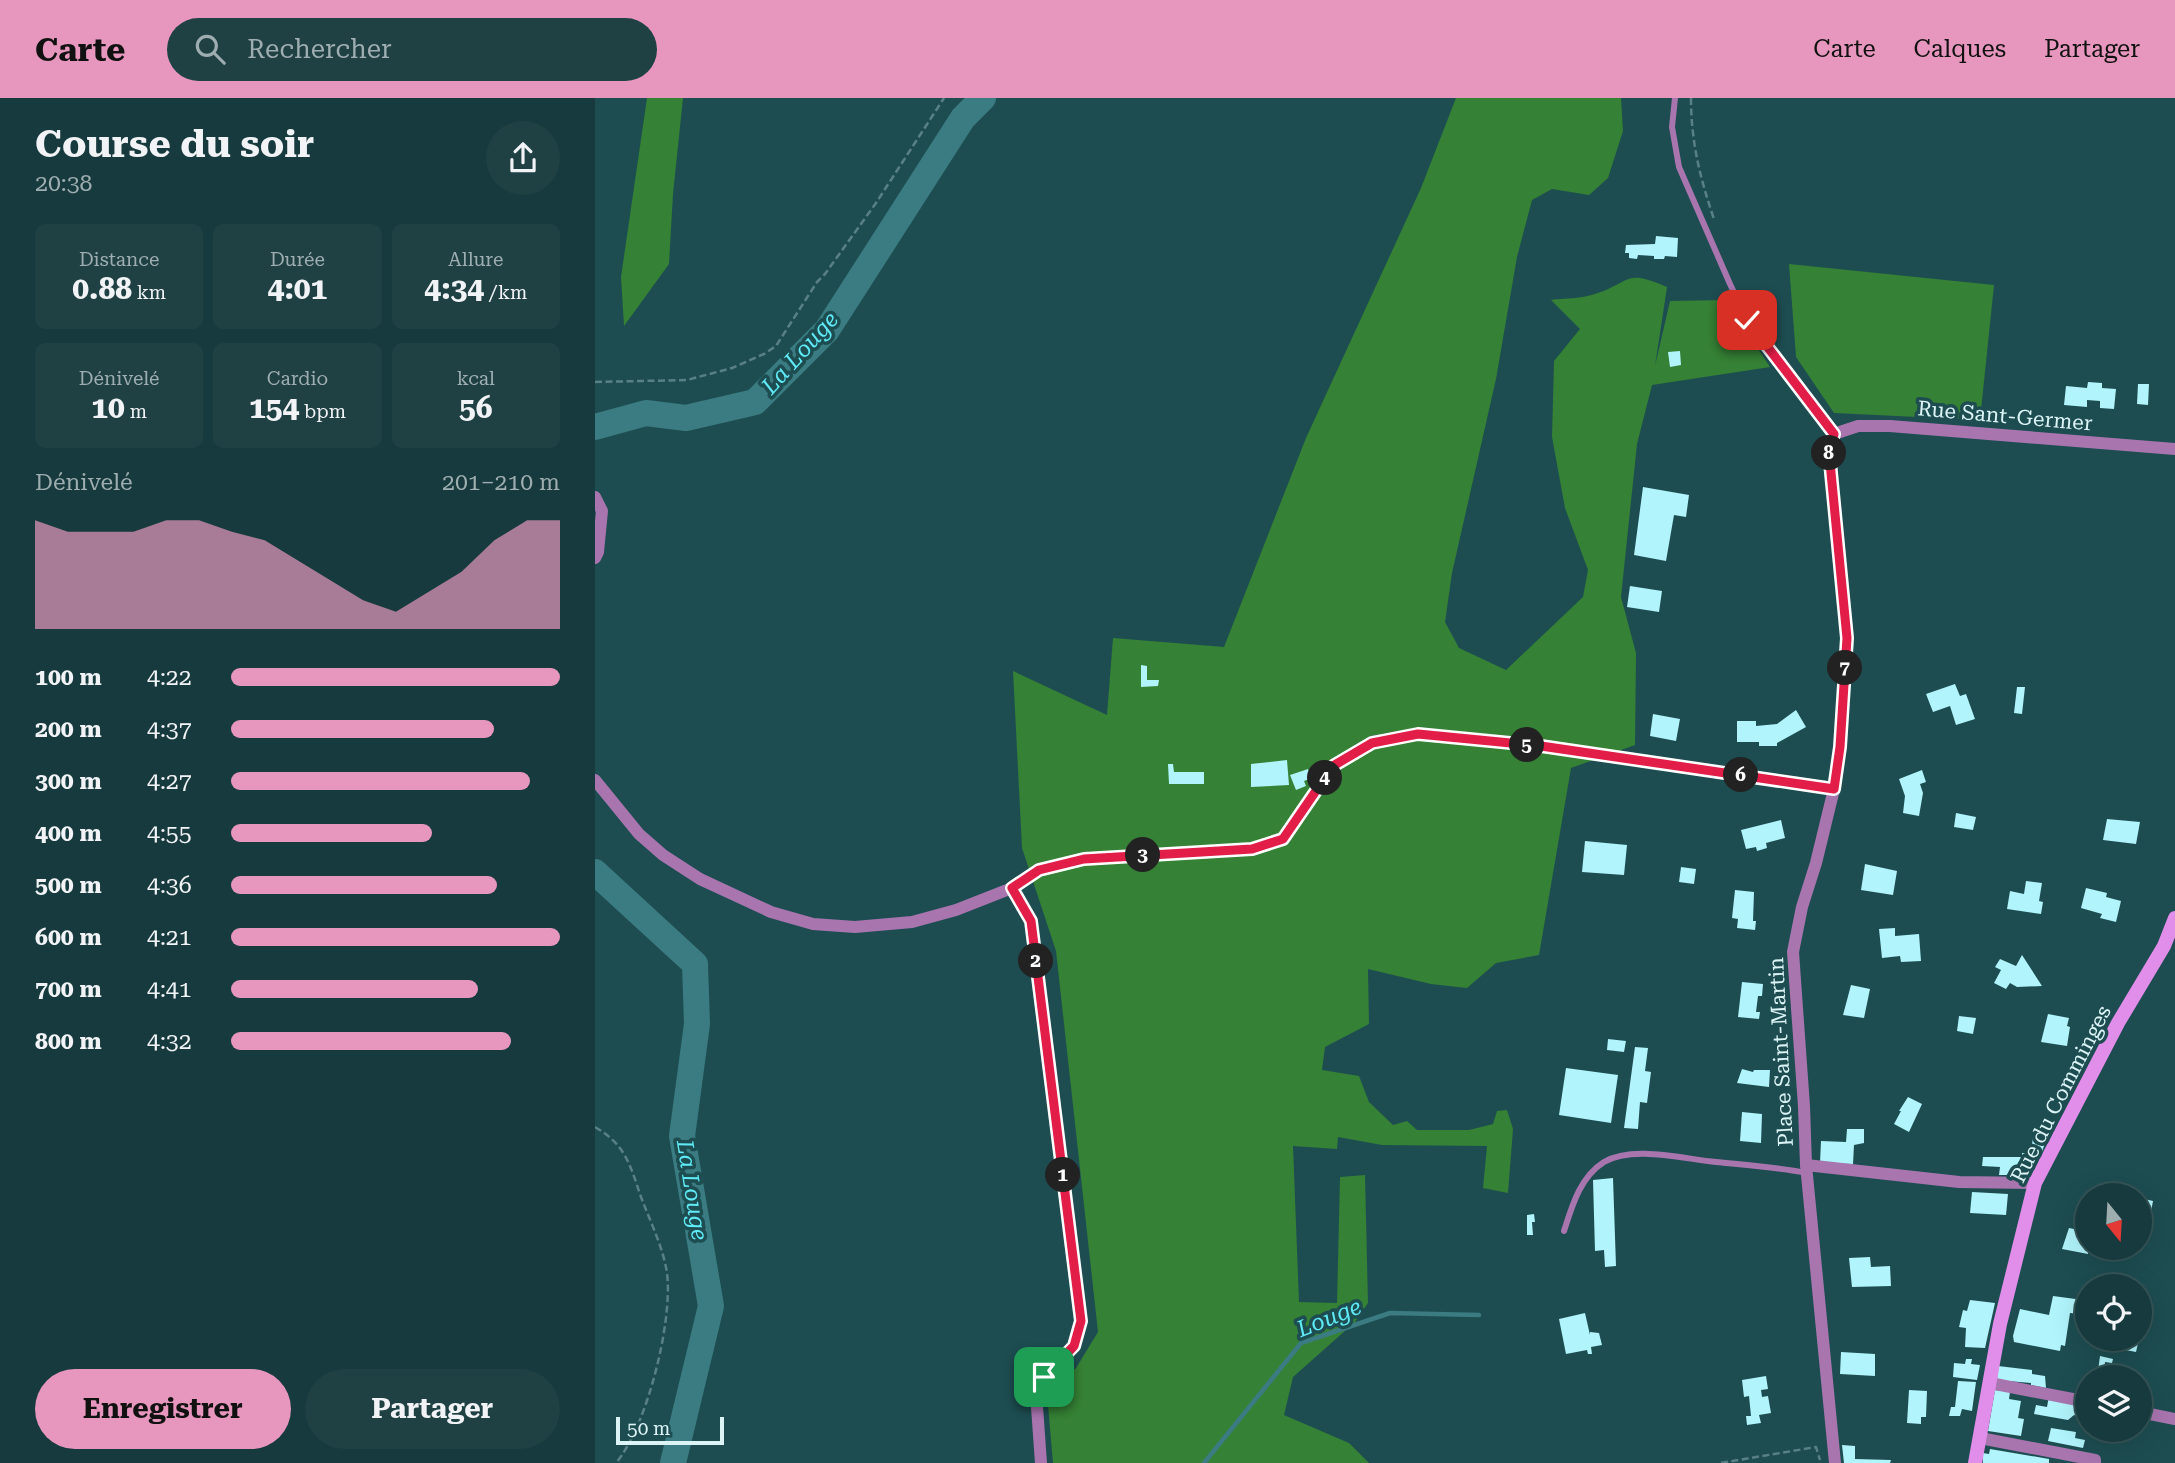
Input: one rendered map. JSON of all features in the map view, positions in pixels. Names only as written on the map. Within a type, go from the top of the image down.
[{"type":"street","name":"Rue Sant-Germer","points":[[1834,434],[1858,426],[1890,426],[2175,449]]},
{"type":"street","name":"Place Saint-Martin","points":[[1834,434],[1829,452],[1847,638],[1840,747],[1834,789],[1802,907],[1793,952],[1806,1169],[1835,1463]]},
{"type":"street","points":[[595,497],[602,511],[595,558]]},
{"type":"street","points":[[595,780],[639,834],[663,855],[700,879],[771,912],[813,924],[855,927],[912,922],[956,910],[1012,888],[1039,870],[1084,859],[1252,849],[1283,839],[1333,766],[1372,743],[1418,734],[1541,746],[1834,789]]},
{"type":"street","points":[[1012,888],[1031,921],[1081,1321],[1074,1346],[1044,1377],[1036,1393],[1041,1463]]},
{"type":"street","name":"Rue du Comminges","points":[[1975,1463],[2000,1324],[2035,1183],[2118,1023],[2164,946],[2175,918]]},
{"type":"street","points":[[1806,1169],[1959,1182],[2035,1183]]},
{"type":"street","points":[[1990,1383],[2075,1399]]},
{"type":"street","points":[[2152,1414],[2175,1419]]},
{"type":"street","points":[[1980,1438],[2095,1460],[2095,1463]]},
{"type":"lane","points":[[1675,98],[1672,127],[1679,167],[1747,320],[1834,434]]},
{"type":"lane","points":[[1565,1231],[1572,1205],[1582,1184],[1604,1162],[1619,1156],[1672,1156],[1806,1169]]},
{"type":"path","points":[[595,383],[687,380],[732,368],[765,354],[776,346],[817,282],[876,203],[944,98]]},
{"type":"path","points":[[1691,98],[1693,146],[1700,177],[1718,229]]},
{"type":"path","points":[[595,1127],[621,1147],[631,1165],[660,1247],[667,1276],[665,1326],[651,1387],[634,1433],[615,1463]]},
{"type":"path","points":[[1721,1463],[1816,1447],[1821,1463]]},
{"type":"green space","points":[[647,98],[683,98],[669,264],[624,326],[621,277]]},
{"type":"green space","points":[[1456,98],[1621,98],[1623,131],[1608,178],[1589,195],[1552,189],[1532,200],[1517,257],[1496,379],[1452,573],[1445,622],[1459,648],[1506,670],[1583,597],[1588,570],[1565,508],[1552,437],[1554,361],[1580,329],[1551,300],[1590,296],[1635,278],[1643,278],[1667,287],[1655,366],[1670,301],[1726,300],[1770,367],[1652,385],[1637,444],[1621,597],[1636,653],[1635,745],[1571,768],[1539,955],[1496,963],[1467,988],[1431,984],[1368,969],[1369,1024],[1325,1047],[1322,1070],[1359,1076],[1369,1102],[1393,1125],[1407,1121],[1417,1130],[1469,1130],[1493,1124],[1497,1111],[1507,1110],[1513,1129],[1508,1193],[1483,1188],[1487,1146],[1382,1145],[1338,1137],[1337,1149],[1293,1146],[1299,1302],[1337,1303],[1340,1177],[1365,1175],[1368,1303],[1355,1322],[1293,1377],[1284,1415],[1349,1443],[1369,1463],[1053,1463],[1047,1393],[1076,1368],[1098,1332],[1056,951],[1022,848],[1013,671],[1107,715],[1113,638],[1224,647],[1306,438],[1421,188]]},
{"type":"green space","points":[[1789,264],[1994,285],[1980,420],[1834,413],[1796,357]]},
{"type":"building","points":[[1656,236],[1678,238],[1677,257],[1654,259],[1654,256],[1638,255],[1637,259],[1629,258],[1629,253],[1625,253],[1626,245],[1655,244]]},
{"type":"building","points":[[1680,351],[1681,365],[1670,367],[1668,352]]},
{"type":"building","points":[[2088,382],[2102,383],[2102,388],[2116,389],[2114,409],[2100,408],[2100,401],[2087,400],[2087,407],[2064,405],[2066,386],[2087,388]]},
{"type":"building","points":[[2138,384],[2149,384],[2148,405],[2137,404]]},
{"type":"building","points":[[1643,487],[1689,495],[1686,517],[1674,515],[1666,561],[1634,555]]},
{"type":"building","points":[[1630,586],[1662,591],[1659,612],[1627,607]]},
{"type":"building","points":[[1141,665],[1147,666],[1147,680],[1159,680],[1158,686],[1141,687]]},
{"type":"building","points":[[1955,684],[1960,696],[1966,694],[1975,719],[1956,725],[1950,706],[1933,712],[1926,694]]},
{"type":"building","points":[[2017,687],[2025,687],[2022,714],[2014,713]]},
{"type":"building","points":[[1796,710],[1806,727],[1777,743],[1777,746],[1759,746],[1759,742],[1737,742],[1737,721],[1756,721],[1756,726],[1777,724]]},
{"type":"building","points":[[1653,714],[1680,719],[1676,741],[1650,736]]},
{"type":"building","points":[[1287,760],[1289,785],[1251,787],[1251,764]]},
{"type":"building","points":[[1168,764],[1173,764],[1174,772],[1204,772],[1204,784],[1169,784]]},
{"type":"building","points":[[1308,769],[1312,778],[1304,781],[1306,786],[1296,790],[1290,775]]},
{"type":"building","points":[[1922,770],[1926,782],[1920,784],[1923,793],[1919,816],[1903,813],[1905,796],[1899,779]]},
{"type":"building","points":[[1956,813],[1976,817],[1973,830],[1954,827]]},
{"type":"building","points":[[2107,819],[2140,822],[2136,844],[2103,840]]},
{"type":"building","points":[[1781,820],[1785,838],[1766,843],[1767,848],[1757,851],[1756,847],[1746,849],[1741,830]]},
{"type":"building","points":[[1585,841],[1627,845],[1624,875],[1582,872]]},
{"type":"building","points":[[1865,864],[1897,871],[1893,895],[1861,890]]},
{"type":"building","points":[[1681,867],[1696,869],[1694,884],[1679,882]]},
{"type":"building","points":[[2026,881],[2042,883],[2039,901],[2043,902],[2041,914],[2007,909],[2010,891],[2024,894]]},
{"type":"building","points":[[2086,888],[2107,893],[2106,897],[2121,901],[2116,922],[2100,918],[2102,914],[2081,908]]},
{"type":"building","points":[[1735,890],[1754,892],[1755,930],[1737,928],[1738,919],[1732,918]]},
{"type":"building","points":[[1895,928],[1895,936],[1919,934],[1921,961],[1901,962],[1900,956],[1882,958],[1879,929]]},
{"type":"building","points":[[2022,955],[2042,986],[2017,987],[2010,983],[2006,989],[1994,983],[2001,970],[1995,967],[2000,959],[2016,966]]},
{"type":"building","points":[[1742,982],[1763,984],[1756,1012],[1760,1012],[1759,1019],[1738,1017]]},
{"type":"building","points":[[1851,985],[1870,989],[1864,1018],[1843,1015]]},
{"type":"building","points":[[2048,1014],[2069,1018],[2067,1046],[2041,1042]]},
{"type":"building","points":[[1959,1016],[1976,1018],[1973,1034],[1957,1031]]},
{"type":"building","points":[[1608,1039],[1626,1041],[1624,1052],[1607,1050]]},
{"type":"building","points":[[1635,1047],[1648,1048],[1645,1071],[1651,1072],[1647,1103],[1640,1102],[1638,1129],[1624,1128]]},
{"type":"building","points":[[1566,1068],[1618,1075],[1611,1123],[1559,1115]]},
{"type":"building","points":[[1742,1069],[1753,1072],[1770,1070],[1769,1087],[1737,1083]]},
{"type":"building","points":[[1908,1097],[1922,1104],[1909,1132],[1894,1124]]},
{"type":"building","points":[[1742,1112],[1762,1114],[1761,1143],[1740,1141]]},
{"type":"building","points":[[1847,1129],[1864,1129],[1864,1143],[1854,1145],[1853,1164],[1820,1163],[1821,1141],[1846,1142]]},
{"type":"building","points":[[2033,1137],[2047,1138],[2041,1154],[2028,1173],[1999,1175],[2000,1167],[1982,1166],[1983,1157],[2022,1157],[2022,1153],[2031,1153]]},
{"type":"building","points":[[1613,1178],[1616,1266],[1605,1267],[1604,1250],[1595,1251],[1593,1180]]},
{"type":"building","points":[[1972,1192],[2008,1194],[2006,1215],[1970,1213]]},
{"type":"building","points":[[1534,1214],[1533,1235],[1527,1235],[1527,1215]]},
{"type":"building","points":[[2069,1228],[2075,1229],[2075,1252],[2062,1249]]},
{"type":"building","points":[[1870,1257],[1871,1267],[1890,1266],[1891,1286],[1852,1287],[1849,1258]]},
{"type":"building","points":[[2053,1296],[2075,1299],[2075,1313],[2070,1313],[2065,1346],[2061,1345],[2060,1351],[2014,1342],[2020,1309],[2049,1315]]},
{"type":"building","points":[[1970,1300],[1995,1303],[1985,1348],[1965,1347],[1966,1328],[1959,1327],[1963,1310],[1967,1311]]},
{"type":"building","points":[[1585,1313],[1590,1335],[1590,1332],[1599,1333],[1602,1345],[1591,1347],[1592,1354],[1588,1354],[1587,1350],[1566,1354],[1559,1319]]},
{"type":"building","points":[[1841,1352],[1875,1354],[1875,1376],[1840,1374]]},
{"type":"building","points":[[2100,1356],[2113,1359],[2112,1363],[2099,1365]]},
{"type":"building","points":[[1966,1359],[1972,1359],[1971,1364],[1980,1365],[1977,1380],[1953,1377],[1954,1363],[1965,1364]]},
{"type":"building","points":[[1998,1366],[2032,1370],[2032,1374],[2045,1376],[2046,1388],[2031,1383],[1997,1380]]},
{"type":"building","points":[[1766,1376],[1768,1389],[1761,1390],[1762,1397],[1768,1396],[1771,1413],[1759,1415],[1761,1423],[1747,1425],[1746,1416],[1751,1416],[1749,1396],[1744,1397],[1742,1380]]},
{"type":"building","points":[[1958,1381],[1976,1382],[1972,1411],[1962,1409],[1960,1416],[1949,1416],[1951,1407],[1955,1407]]},
{"type":"building","points":[[1909,1390],[1927,1391],[1926,1417],[1921,1417],[1921,1424],[1907,1423]]},
{"type":"building","points":[[1995,1390],[2010,1392],[2009,1399],[2021,1401],[2018,1418],[2024,1419],[2021,1436],[1988,1431]]},
{"type":"building","points":[[2049,1396],[2075,1403],[2075,1415],[2068,1420],[2034,1414],[2036,1405],[2047,1407]]},
{"type":"building","points":[[2051,1428],[2075,1432],[2075,1442],[2084,1442],[2083,1448],[2048,1441]]},
{"type":"building","points":[[1842,1445],[1855,1446],[1855,1459],[1891,1460],[1890,1463],[1844,1463]]},
{"type":"building","points":[[1990,1449],[2049,1459],[2049,1463],[1983,1463],[1983,1453],[1989,1454]]},
{"type":"waterway","name":"La Louge","points":[[595,427],[646,413],[686,418],[755,402],[827,330],[963,118],[983,98]]},
{"type":"waterway","name":"La Louge","points":[[595,872],[695,964],[697,1024],[682,1136],[711,1306],[673,1463]]},
{"type":"waterway","name":"Louge","points":[[1204,1463],[1301,1343],[1390,1313],[1479,1315]]},
{"type":"route","points":[[1044,1377],[1074,1346],[1081,1321],[1031,921],[1012,888],[1039,870],[1084,859],[1252,849],[1283,839],[1333,766],[1372,743],[1418,734],[1541,746],[1834,789],[1840,747],[1847,638],[1829,452],[1834,434],[1747,320]]}]
